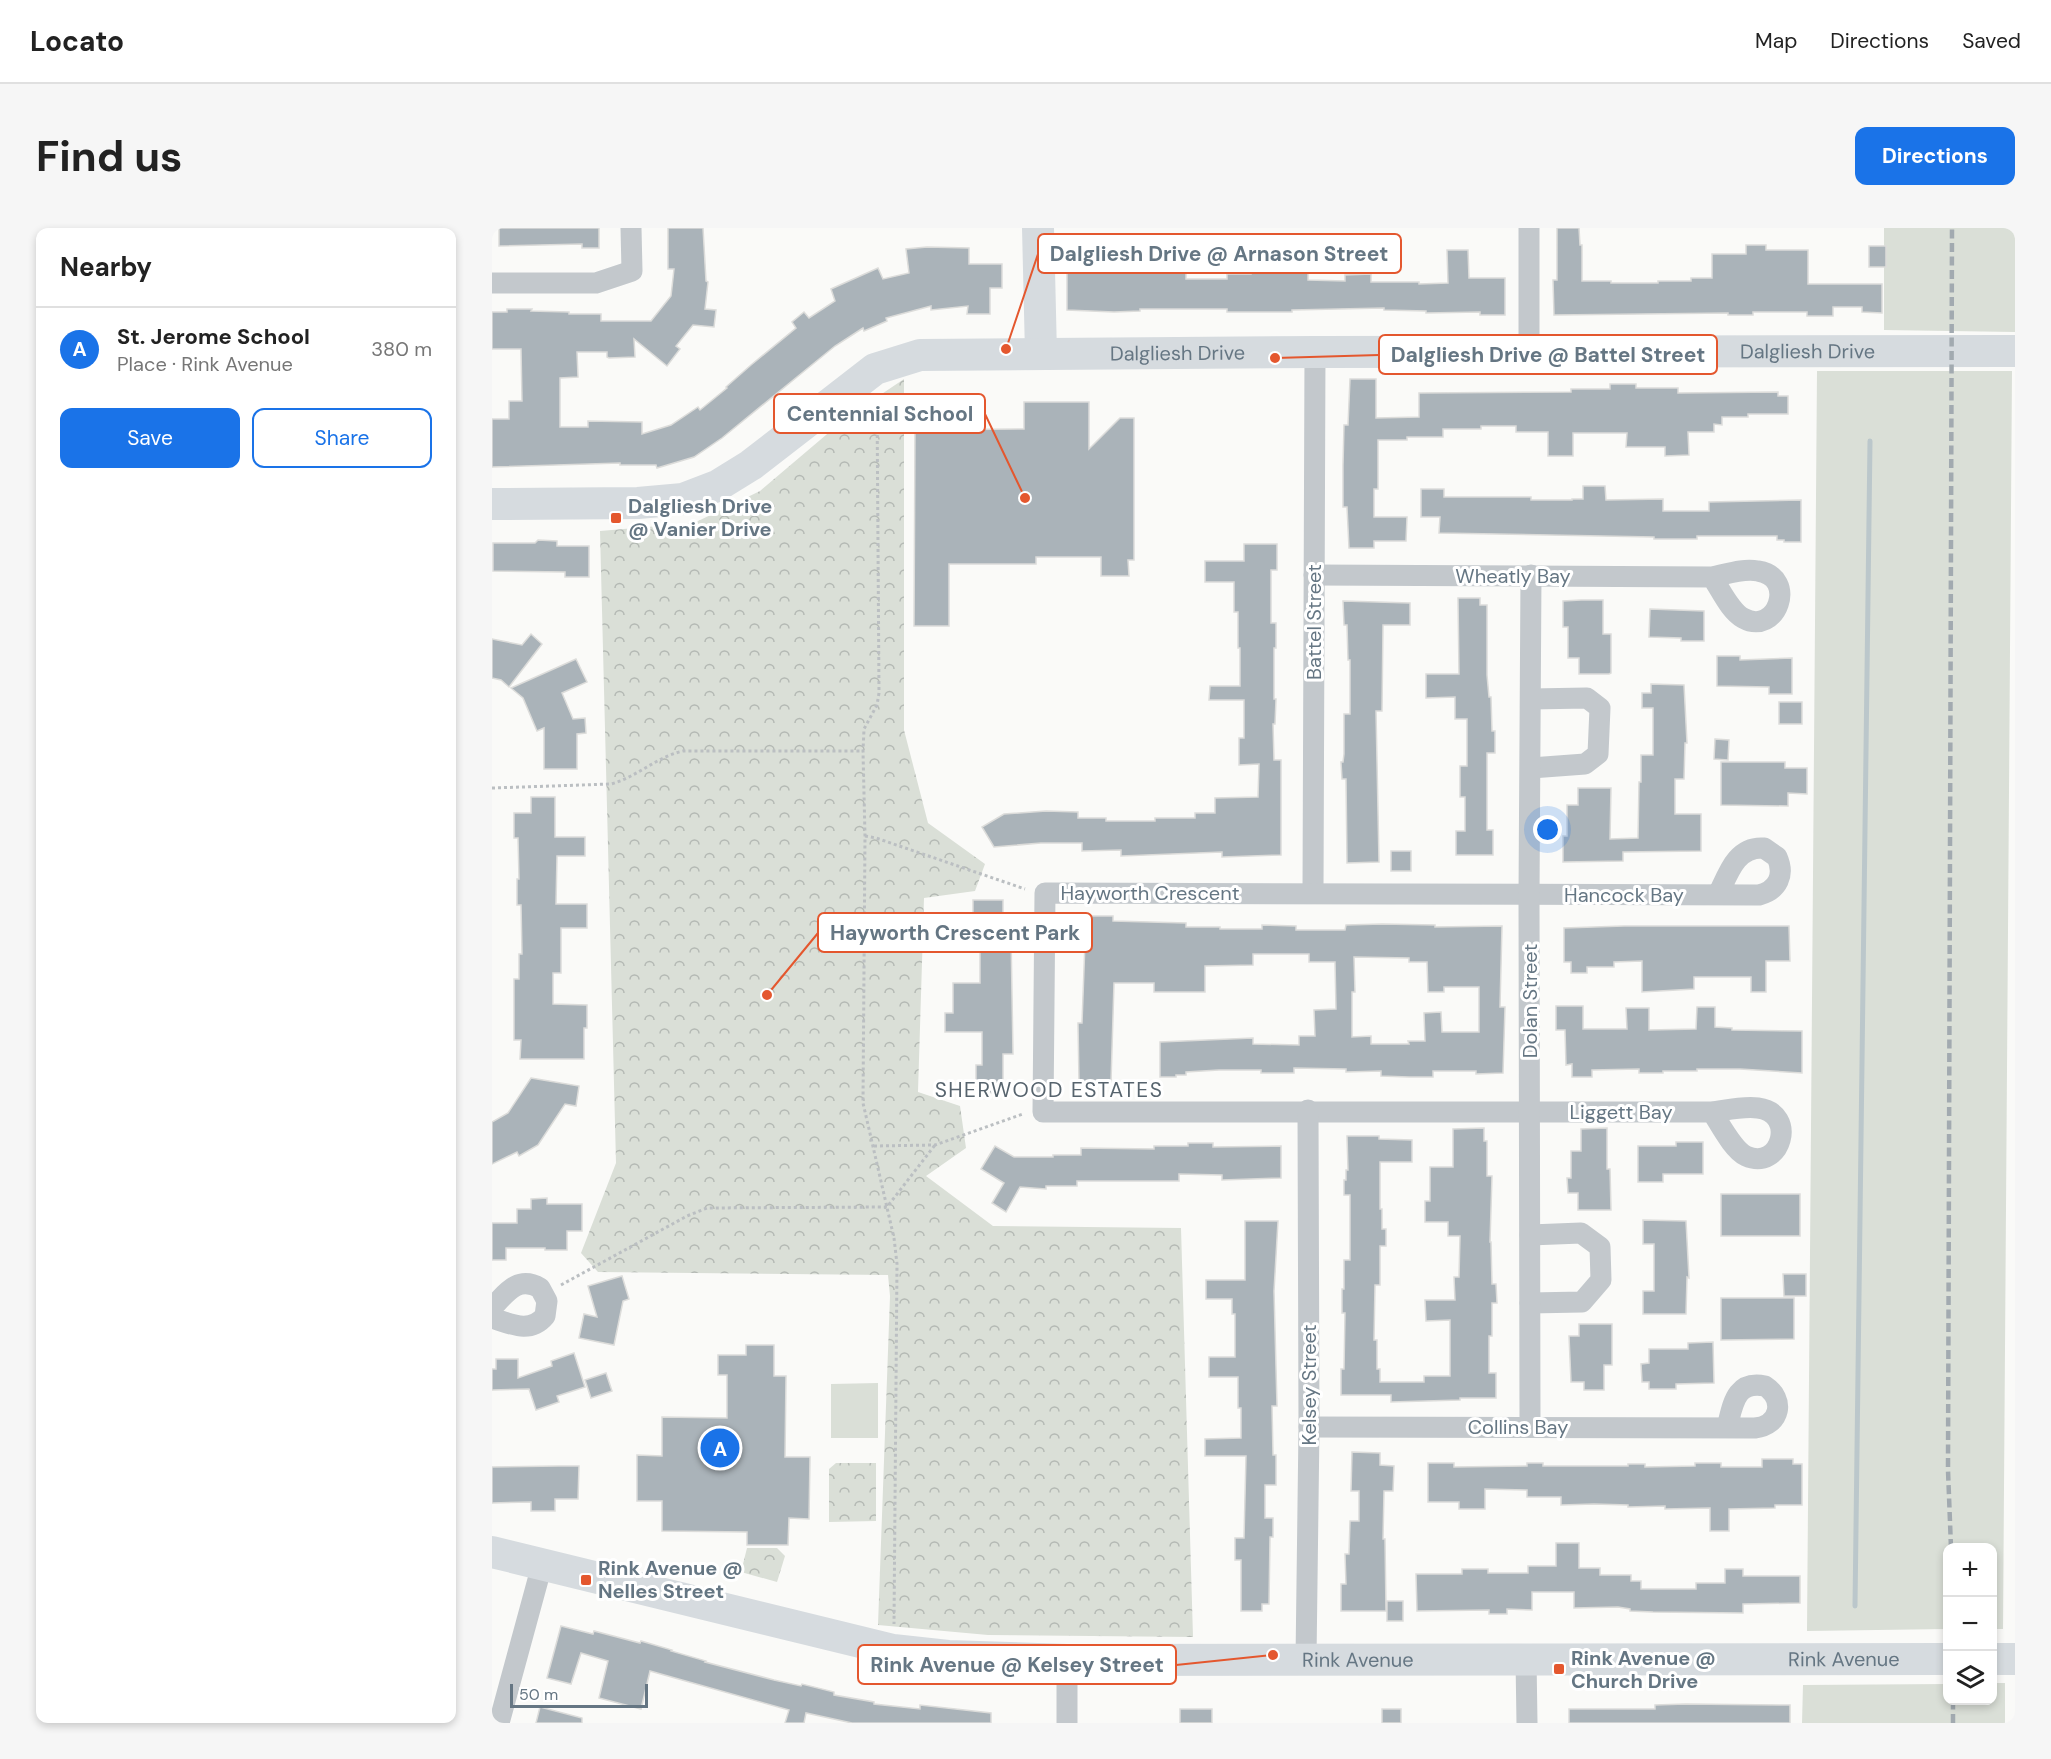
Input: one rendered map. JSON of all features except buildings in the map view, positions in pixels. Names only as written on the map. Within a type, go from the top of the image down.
[{"type":"street","points":[[492,283],[596,283],[632,270],[631,228]]},
{"type":"street","points":[[1038,228],[1041,354]]},
{"type":"street","points":[[1529,228],[1529,352]]},
{"type":"street","name":"Dalgliesh Drive","points":[[492,504],[638,504],[683,499],[717,486],[751,465],[875,369],[920,355],[2015,351]]},
{"type":"street","name":"Battel Street","points":[[1312,892],[1315,352]]},
{"type":"street","name":"Wheatly Bay","points":[[1314,575],[1712,578]]},
{"type":"street","name":"Dolan Street","points":[[1530,1427],[1531,575]]},
{"type":"street","points":[[1531,699],[1587,698],[1600,708],[1598,754],[1585,764],[1531,768]]},
{"type":"street","name":"Hayworth Crescent","points":[[1043,1112],[1045,893],[1312,892],[1529,895]]},
{"type":"street","name":"Hancock Bay","points":[[1529,895],[1718,895]]},
{"type":"street","name":"Kelsey Street","points":[[1306,1660],[1309,1427],[1308,1110]]},
{"type":"street","points":[[1043,1112],[1530,1111]]},
{"type":"street","name":"Liggett Bay","points":[[1530,1111],[1712,1112]]},
{"type":"street","points":[[1530,1235],[1581,1233],[1600,1247],[1601,1280],[1582,1302],[1530,1303]]},
{"type":"street","points":[[492,1308],[511,1288],[518,1284],[533,1284],[545,1294],[547,1309],[545,1316],[533,1326],[525,1327],[492,1318]]},
{"type":"street","name":"Collins Bay","points":[[1309,1427],[1727,1427]]},
{"type":"street","name":"Rink Avenue","points":[[492,1552],[893,1650],[948,1656],[1066,1660],[1943,1659]]},
{"type":"street","points":[[499,1723],[542,1565]]},
{"type":"street","points":[[1526,1659],[1527,1723]]},
{"type":"street","points":[[1997,1659],[2015,1659]]},
{"type":"street","points":[[1066,1660],[1067,1723]]},
{"type":"path","points":[[875,369],[878,406],[879,693],[877,705],[864,729],[862,752],[865,837],[863,1103],[894,1238],[897,1264],[893,1650]]},
{"type":"path","points":[[492,788],[610,784],[622,781],[669,754],[683,752],[862,752]]},
{"type":"path","points":[[865,837],[876,838],[1022,888],[1045,893]]},
{"type":"path","points":[[874,1146],[936,1145],[1020,1114],[1043,1112]]},
{"type":"path","points":[[887,1207],[936,1145]]},
{"type":"path","points":[[545,1294],[687,1216],[707,1208],[887,1207]]},
{"type":"green space","points":[[1884,228],[2015,228],[2015,332],[1884,330]]},
{"type":"green space","points":[[1817,371],[2012,371],[2003,1629],[1997,1629],[1997,1543],[1943,1543],[1943,1629],[1807,1631]]},
{"type":"green space","points":[[904,379],[904,730],[928,823],[985,864],[975,891],[924,898],[918,1092],[960,1106],[966,1148],[926,1176],[993,1226],[1181,1228],[1193,1637],[988,1635],[878,1625],[890,1296],[888,1275],[598,1272],[581,1253],[616,1163],[600,531],[694,523],[760,491],[846,418]]},
{"type":"green space","points":[[878,1383],[878,1438],[831,1438],[831,1384]]},
{"type":"green space","points":[[836,1463],[876,1463],[876,1521],[829,1522],[829,1469]]},
{"type":"green space","points":[[747,1548],[777,1548],[785,1556],[777,1582],[741,1572]]},
{"type":"green space","points":[[1997,1683],[2005,1683],[2005,1723],[1802,1723],[1803,1685],[1943,1684],[1943,1705],[1997,1705]]},
{"type":"waterway","points":[[1855,1606],[1870,441]]},
{"type":"railway","points":[[1951,1543],[1948,1470],[1952,228]]},
{"type":"railway","points":[[1953,1705],[1953,1723]]},
{"type":"place","name":"Dalgliesh Drive @ Arnason Street","points":[[1006,349]]},
{"type":"place","name":"Dalgliesh Drive @ Battel Street","points":[[1275,358]]},
{"type":"place","name":"Centennial School","points":[[1025,498]]},
{"type":"place","name":"Dalgliesh Drive @ Vanier Drive","points":[[616,518]]},
{"type":"place","name":"Hayworth Crescent Park","points":[[767,995]]},
{"type":"place","name":"St. Jerome School","points":[[720,1448]]},
{"type":"place","name":"Rink Avenue @ Nelles Street","points":[[586,1580]]},
{"type":"place","name":"Rink Avenue @ Kelsey Street","points":[[1273,1655]]},
{"type":"place","name":"Rink Avenue @ Church Drive","points":[[1559,1669]]},
{"type":"district","name":"SHERWOOD ESTATES","points":[[1049,1090]]}]
